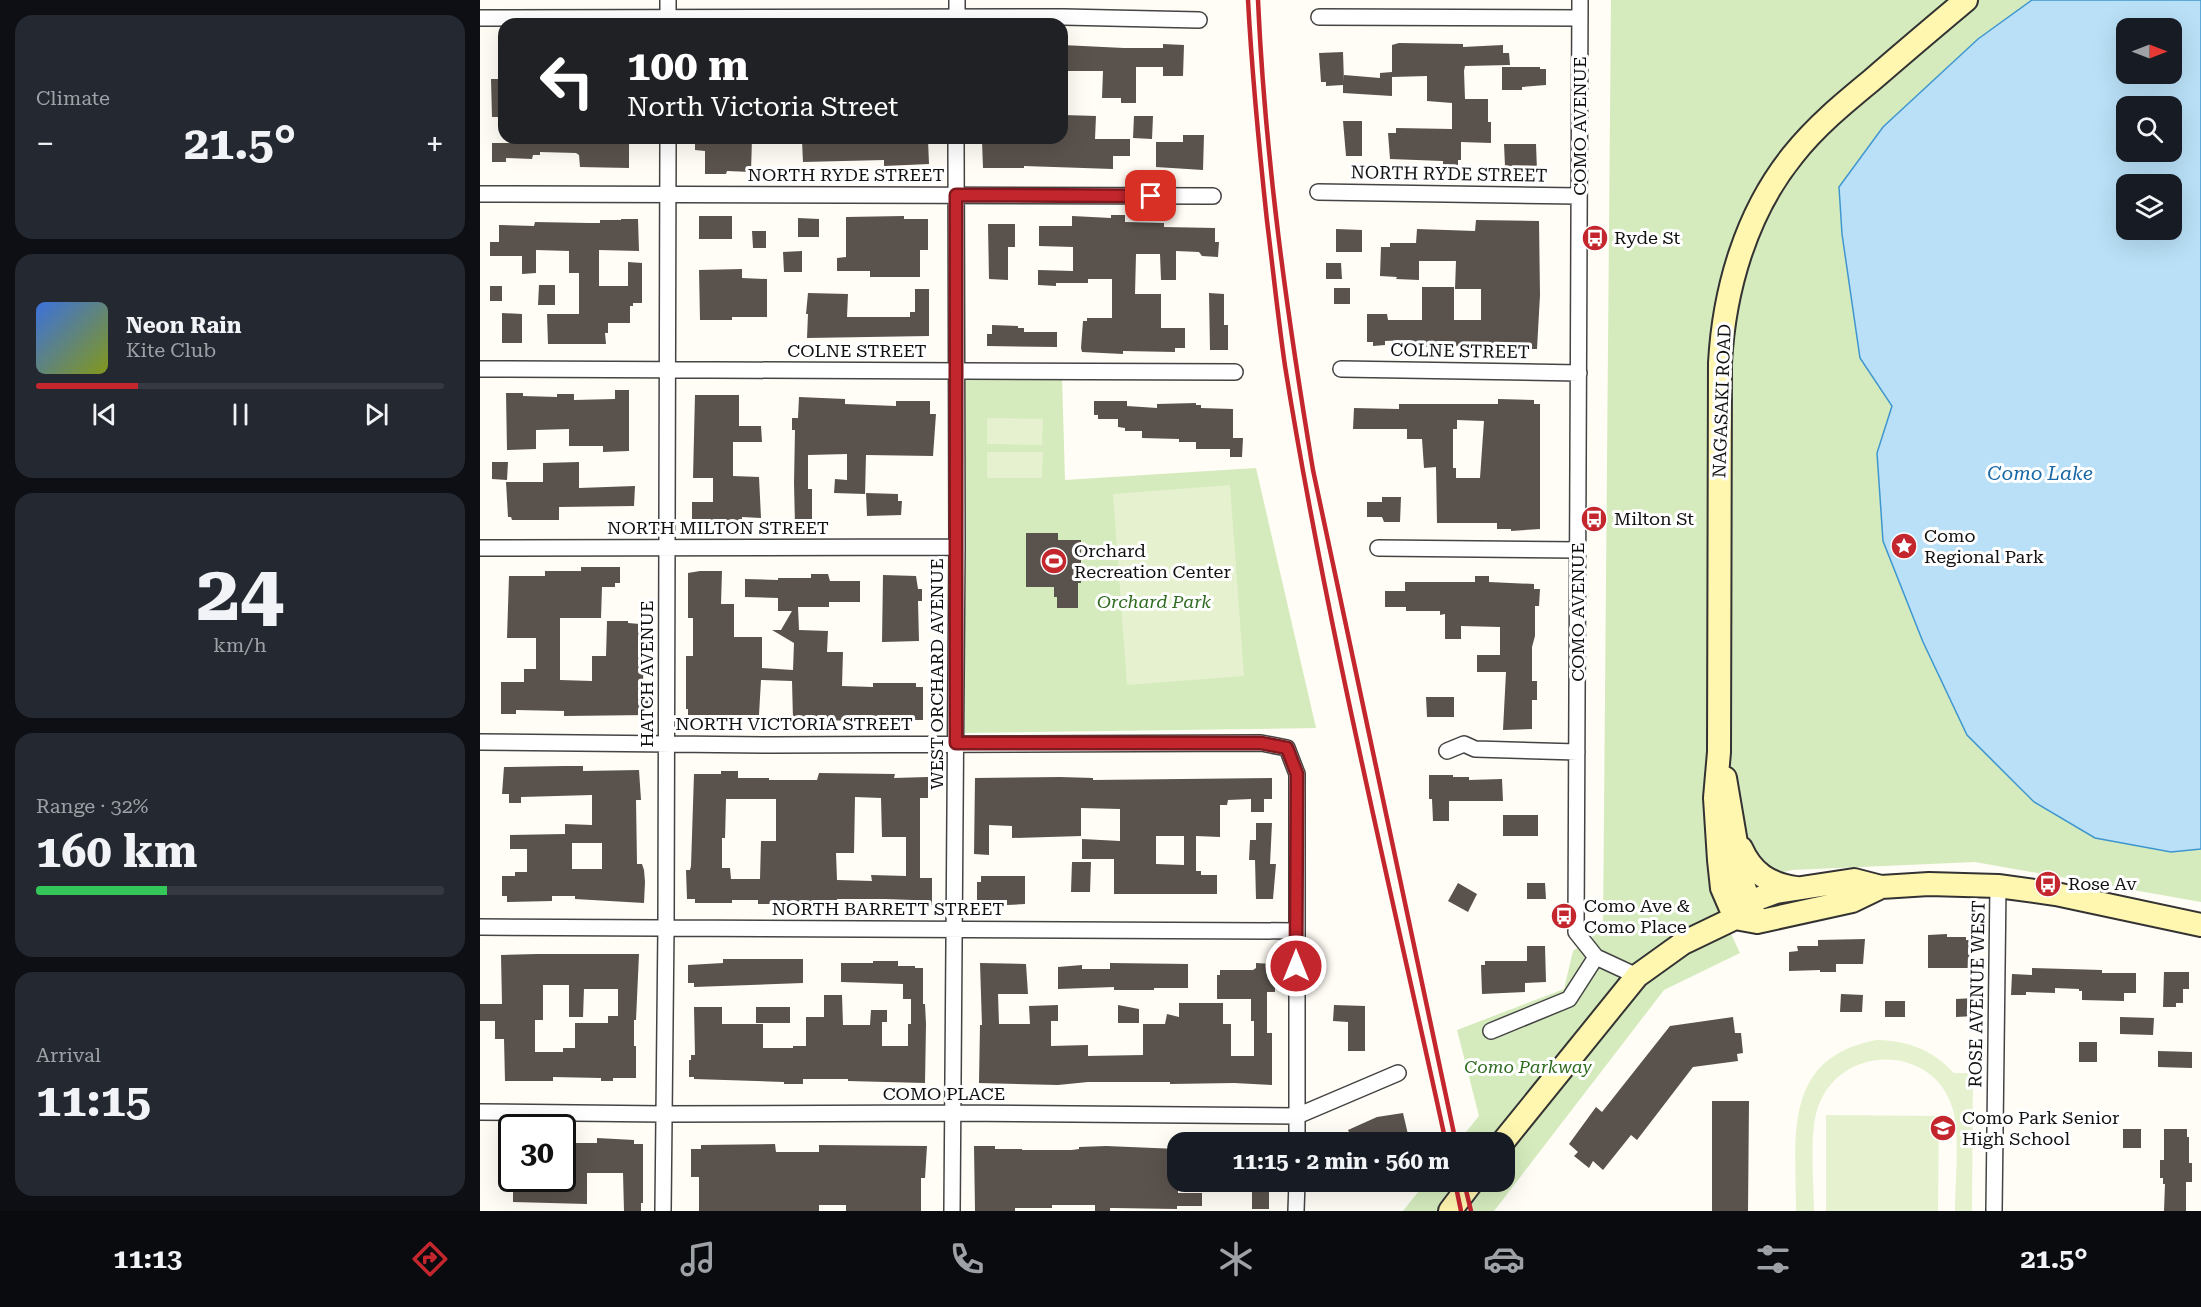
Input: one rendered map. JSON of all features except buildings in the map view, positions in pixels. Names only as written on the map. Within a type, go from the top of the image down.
[{"type":"street","points":[[668,0],[668,18]]},
{"type":"street","points":[[957,0],[957,18]]},
{"type":"street","name":"COMO AVENUE","points":[[1580,0],[1576,932],[1596,957],[1637,976]]},
{"type":"street","name":"NAGASAKI ROAD","points":[[1719,752],[1720,363],[1725,308],[1737,262],[1762,202],[1791,157],[1829,116],[1966,0]]},
{"type":"street","points":[[1319,17],[1580,18]]},
{"type":"street","points":[[480,18],[498,18]]},
{"type":"street","points":[[1068,21],[1198,20]]},
{"type":"street","name":"HATCH AVENUE","points":[[663,1211],[668,144]]},
{"type":"street","name":"WEST ORCHARD AVENUE","points":[[952,1211],[957,547],[956,144]]},
{"type":"street","name":"NORTH RYDE STREET","points":[[1318,192],[1579,196]]},
{"type":"street","name":"NORTH RYDE STREET","points":[[480,194],[1213,196]]},
{"type":"street","name":"COLNE STREET","points":[[480,369],[1235,372]]},
{"type":"street","name":"COLNE STREET","points":[[1341,369],[1579,373]]},
{"type":"street","name":"NORTH MILTON STREET","points":[[480,548],[957,547]]},
{"type":"street","points":[[1378,548],[1578,550]]},
{"type":"street","name":"NORTH VICTORIA STREET","points":[[480,742],[1261,743],[1287,748],[1297,774],[1296,931]]},
{"type":"street","points":[[1447,751],[1464,744],[1475,749],[1577,752]]},
{"type":"street","points":[[1719,752],[1736,837],[1747,914]]},
{"type":"street","points":[[1719,752],[1715,798],[1722,888],[1747,914]]},
{"type":"street","points":[[1736,837],[1747,860],[1760,876],[1774,883],[1800,888]]},
{"type":"street","points":[[1511,1132],[1637,976],[1683,944],[1747,914],[1776,892],[1854,880],[1881,887],[1929,884],[1998,886],[2091,900],[2201,925]]},
{"type":"street","name":"ROSE AVENUE WEST","points":[[1994,1211],[1998,886]]},
{"type":"street","points":[[1747,914],[1852,901],[1881,887]]},
{"type":"street","name":"NORTH BARRETT STREET","points":[[480,927],[1296,931]]},
{"type":"street","points":[[1296,931],[1297,1132]]},
{"type":"street","points":[[1491,1031],[1569,999],[1596,957]]},
{"type":"street","name":"COMO PLACE","points":[[480,1112],[1297,1116],[1398,1073]]},
{"type":"street","points":[[1296,1211],[1297,1192]]},
{"type":"street","points":[[1450,1211],[1464,1192]]},
{"type":"green space","name":"Como Regional Park","points":[[1611,0],[2201,0],[2201,902],[1975,862],[1792,870],[1710,889],[1740,953],[1664,990],[1515,1184],[1515,1132],[1466,1132],[1479,1116],[1457,1030],[1564,989],[1573,951],[1603,929]]},
{"type":"green space","name":"Orchard Park","points":[[965,377],[1062,377],[1065,480],[1256,468],[1316,728],[965,733]]},
{"type":"green space","points":[[987,418],[1043,419],[1042,445],[987,444]]},
{"type":"green space","points":[[987,452],[1043,452],[1042,478],[987,478]]},
{"type":"green space","points":[[1230,485],[1244,676],[1127,685],[1113,494]]},
{"type":"green space","points":[[1877,1040],[1900,1042],[1920,1048],[1937,1058],[1954,1073],[1973,1073],[1972,1211],[1955,1211],[1957,1160],[1955,1121],[1953,1110],[1943,1089],[1929,1073],[1910,1064],[1890,1060],[1869,1061],[1849,1069],[1832,1082],[1820,1102],[1814,1126],[1814,1211],[1796,1211],[1797,1129],[1801,1104],[1810,1082],[1824,1063],[1846,1049]]},
{"type":"green space","points":[[1826,1115],[1939,1116],[1938,1211],[1826,1211]]},
{"type":"green space","name":"Como Regional Park","points":[[1418,1192],[1509,1192],[1494,1211],[1403,1211]]},
{"type":"water","name":"Como Lake","points":[[2032,0],[2201,0],[2201,849],[2171,852],[2095,838],[2034,802],[1967,735],[1923,642],[1883,541],[1877,453],[1892,406],[1860,358],[1842,234],[1839,187],[1883,127],[1978,39]]},
{"type":"railway","points":[[1248,0],[1267,221],[1285,366],[1320,561],[1360,756],[1444,1132]]},
{"type":"railway","points":[[1258,0],[1261,59],[1278,236],[1313,470],[1454,1132]]},
{"type":"railway","points":[[1457,1192],[1461,1211]]},
{"type":"railway","points":[[1466,1192],[1471,1211]]},
{"type":"place","name":"Ryde St","points":[[1595,238]]},
{"type":"place","name":"Milton St","points":[[1594,519]]},
{"type":"place","name":"Como Regional Park","points":[[1904,546]]},
{"type":"place","name":"Orchard Recreation Center","points":[[1054,561]]},
{"type":"place","name":"Rose Av","points":[[2048,884]]},
{"type":"place","name":"Como Ave & Como Place","points":[[1564,916]]},
{"type":"place","name":"Como Park Senior High School","points":[[1943,1128]]},
{"type":"route","points":[[1151,196],[956,195],[956,743],[1261,743],[1287,748],[1297,774],[1296,966]]},
{"type":"park label","name":"Como Parkway","points":[[1528,1067]]}]
